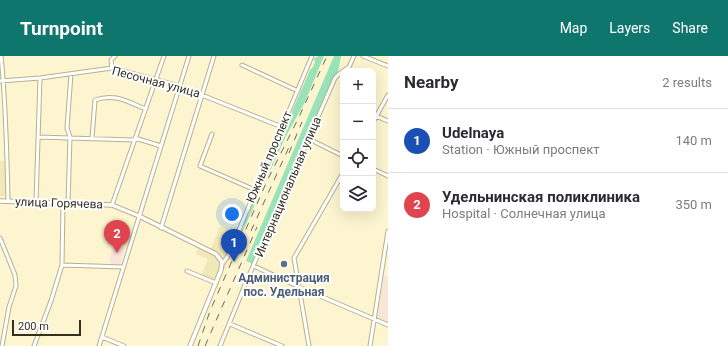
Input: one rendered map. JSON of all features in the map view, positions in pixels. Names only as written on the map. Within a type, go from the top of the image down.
[{"type":"main road","name":"улица Горячева","points":[[0,201],[112,205],[139,216],[161,228],[214,252],[219,257],[222,264]]},
{"type":"main road","name":"Южный проспект","points":[[190,346],[216,283],[222,264]]},
{"type":"street","points":[[1,56],[8,169],[8,201]]},
{"type":"street","points":[[108,56],[111,60],[112,68]]},
{"type":"street","points":[[111,60],[115,56]]},
{"type":"street","points":[[112,205],[164,56]]},
{"type":"street","points":[[100,346],[189,56]]},
{"type":"street","points":[[161,228],[214,56]]},
{"type":"street","name":"Южный проспект","points":[[222,264],[228,256],[312,56]]},
{"type":"street","name":"Интернациональная улица","points":[[220,346],[247,280],[335,78],[349,67],[354,56]]},
{"type":"street","points":[[363,56],[388,66]]},
{"type":"street","points":[[242,65],[298,91]]},
{"type":"street","name":"Песочная улица","points":[[2,81],[40,78],[112,68],[179,86],[282,127]]},
{"type":"street","points":[[34,346],[51,301],[62,265],[70,137],[67,128],[71,74]]},
{"type":"street","points":[[36,202],[40,78]]},
{"type":"street","points":[[388,95],[376,116],[388,121]]},
{"type":"street","points":[[92,138],[95,100],[106,96],[129,101],[146,109]]},
{"type":"street","points":[[0,113],[5,114]]},
{"type":"street","points":[[212,134],[200,166],[255,190]]},
{"type":"street","points":[[38,137],[134,139],[161,146]]},
{"type":"street","points":[[309,139],[340,154]]},
{"type":"street","points":[[376,170],[388,176]]},
{"type":"street","points":[[309,346],[294,258],[341,176]]},
{"type":"street","points":[[370,346],[388,231]]},
{"type":"street","points":[[0,238],[15,275],[16,286],[9,307],[2,346]]},
{"type":"street","points":[[383,260],[388,261]]},
{"type":"street","points":[[62,265],[124,267]]},
{"type":"street","points":[[254,266],[298,287],[388,325]]},
{"type":"street","points":[[187,271],[216,283]]},
{"type":"street","points":[[230,324],[282,346]]},
{"type":"street","points":[[102,337],[124,346]]},
{"type":"shaded area","points":[[0,161],[6,161],[7,196],[0,196]]},
{"type":"shaded area","points":[[220,226],[240,235],[225,269],[220,268],[214,281],[201,276],[208,259],[196,254],[198,248],[211,248]]},
{"type":"shaded area","points":[[115,244],[125,248],[120,266],[111,265],[109,259]]},
{"type":"shaded area","points":[[383,276],[388,277],[388,324],[376,319]]},
{"type":"green space","points":[[318,56],[324,56],[305,102],[285,138],[242,233],[240,232],[310,70],[315,63],[314,59]]},
{"type":"green space","points":[[334,56],[341,56],[338,72],[334,77],[253,264],[246,261]]},
{"type":"railway","points":[[198,346],[210,311],[267,181],[327,56]]},
{"type":"railway","points":[[289,153],[302,122]]},
{"type":"railway","points":[[251,231],[289,147]]},
{"type":"railway","points":[[205,346],[257,227]]},
{"type":"place","name":"Удельнинская поликлиника","points":[[117,253]]},
{"type":"place","name":"Udelnaya","points":[[234,262]]},
{"type":"place","name":"Администрация пос. Удельная","points":[[284,264]]}]
